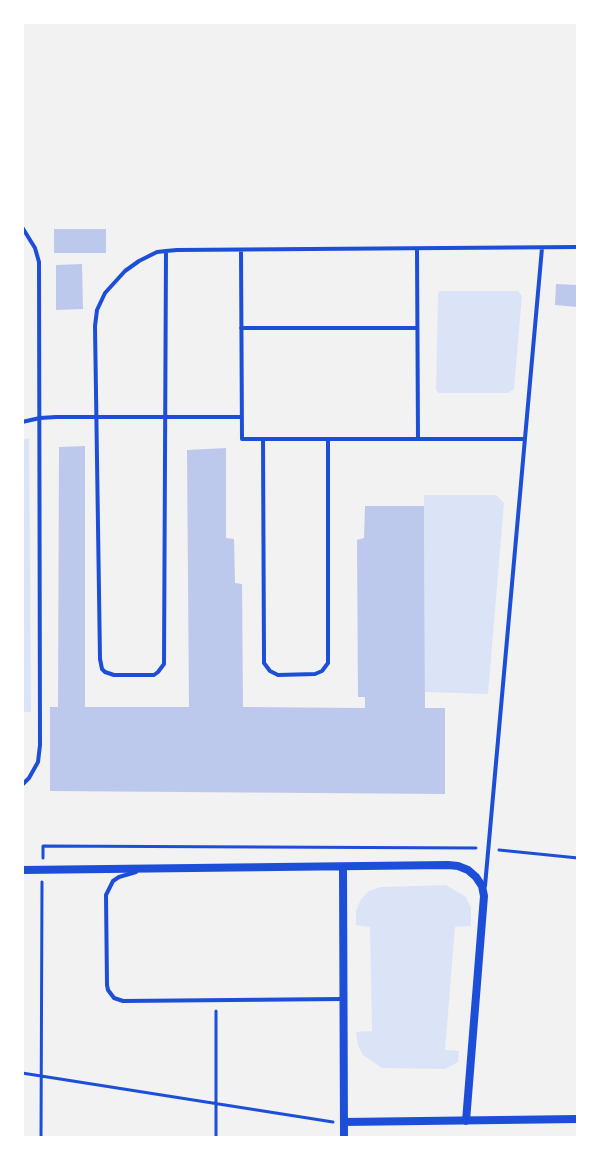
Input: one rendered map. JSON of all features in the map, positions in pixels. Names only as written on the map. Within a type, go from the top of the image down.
[{"type":"street","points":[[22,870],[458,866],[468,870],[482,886],[484,896],[466,1121]]},
{"type":"street","points":[[343,867],[344,1138]]},
{"type":"street","points":[[344,1122],[578,1119]]},
{"type":"lane","points":[[22,227],[35,248],[39,262],[40,418],[40,745],[38,762],[22,785]]},
{"type":"lane","points":[[166,251],[164,664],[154,675],[114,675],[105,672],[100,664],[95,326],[97,310],[105,293],[125,271],[157,252],[166,251],[578,247]]},
{"type":"lane","points":[[417,248],[418,439]]},
{"type":"lane","points":[[484,896],[542,248]]},
{"type":"lane","points":[[241,250],[242,439],[525,439]]},
{"type":"lane","points":[[241,328],[417,328]]},
{"type":"lane","points":[[22,422],[40,418],[241,417]]},
{"type":"lane","points":[[263,439],[264,663],[278,675],[291,675],[315,674],[328,663],[328,439]]},
{"type":"lane","points":[[142,870],[113,881],[106,895],[107,985],[114,998],[123,1001],[344,999]]},
{"type":"path","points":[[41,1138],[43,846],[489,849],[578,858]]},
{"type":"path","points":[[216,1011],[216,1138]]},
{"type":"path","points":[[22,1073],[344,1122]]},
{"type":"shaded area","points":[[439,291],[518,291],[522,296],[514,389],[508,393],[439,393],[436,390]]},
{"type":"shaded area","points":[[29,438],[31,712],[22,712],[22,440]]},
{"type":"shaded area","points":[[424,495],[496,495],[504,503],[488,694],[425,692]]},
{"type":"shaded area","points":[[446,885],[466,897],[471,908],[471,926],[455,927],[445,1050],[459,1051],[458,1062],[445,1069],[382,1068],[363,1055],[358,1045],[356,1032],[372,1031],[370,927],[356,925],[356,911],[369,891],[381,887]]},
{"type":"building","points":[[54,229],[106,229],[106,253],[54,253]]},
{"type":"building","points":[[82,264],[83,309],[56,310],[56,265]]},
{"type":"building","points":[[556,284],[578,285],[577,307],[555,305]]},
{"type":"building","points":[[85,446],[85,707],[189,707],[187,450],[226,448],[226,538],[234,539],[235,583],[242,584],[243,707],[365,708],[365,697],[358,697],[357,540],[364,538],[365,506],[424,506],[425,708],[445,708],[445,794],[50,791],[50,707],[58,707],[59,447]]}]
